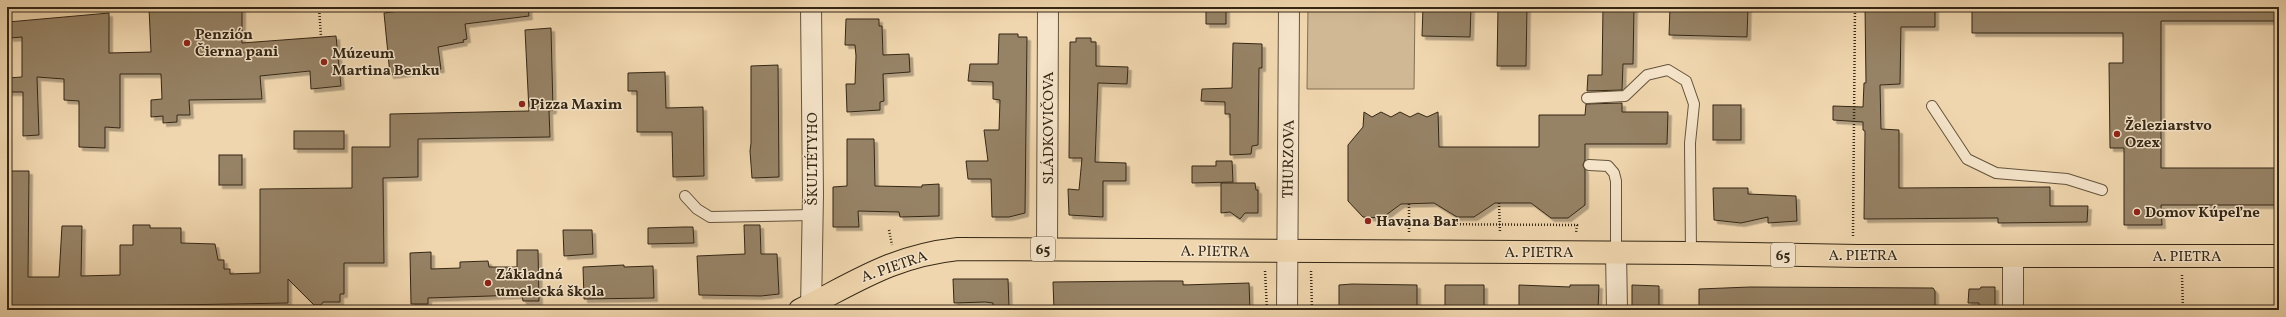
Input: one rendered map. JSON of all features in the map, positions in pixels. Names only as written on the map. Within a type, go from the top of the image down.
[{"type":"main road","name":"A. PIETRA","points":[[807,308],[867,274],[921,254],[958,249],[1616,252],[1858,256],[2279,256]]},
{"type":"street","name":"ŠKULTÉTYHO","points":[[807,308],[812,215],[811,7]]},
{"type":"street","name":"SLÁDKOVIČOVA","points":[[1047,249],[1048,7]]},
{"type":"street","name":"THURZOVA","points":[[1287,310],[1289,7]]},
{"type":"street","points":[[1616,252],[1617,310]]},
{"type":"street","points":[[2013,255],[2013,310]]},
{"type":"lane","points":[[1587,98],[1625,96],[1647,75],[1668,70],[1686,81],[1694,104],[1690,144],[1691,253]]},
{"type":"lane","points":[[1932,106],[1967,159],[1996,173],[2067,179],[2102,190]]},
{"type":"lane","points":[[1589,165],[1608,166],[1614,173],[1616,181],[1616,252]]},
{"type":"lane","points":[[685,196],[697,209],[710,217],[812,215]]},
{"type":"path","points":[[319,7],[321,37]]},
{"type":"path","points":[[1853,238],[1856,7]]},
{"type":"path","points":[[1409,204],[1409,235]]},
{"type":"path","points":[[1500,204],[1500,236]]},
{"type":"path","points":[[1409,224],[1577,225],[1576,236]]},
{"type":"path","points":[[889,230],[893,248]]},
{"type":"path","points":[[1311,271],[1312,310]]},
{"type":"path","points":[[2182,271],[2183,310]]},
{"type":"path","points":[[1265,272],[1266,310]]},
{"type":"shaded area","points":[[1308,7],[1415,7],[1414,89],[1307,89]]},
{"type":"building","points":[[242,7],[242,43],[336,36],[341,86],[311,89],[310,71],[260,76],[262,99],[189,100],[190,115],[177,115],[177,122],[163,123],[163,116],[151,117],[151,100],[162,99],[161,74],[120,74],[120,128],[105,127],[105,148],[79,147],[79,101],[64,100],[64,79],[37,77],[39,135],[23,136],[23,92],[7,92],[7,78],[22,77],[22,37],[10,38],[8,22],[109,13],[109,53],[151,52],[149,8]]},
{"type":"building","points":[[431,7],[528,7],[529,16],[465,24],[467,39],[463,40],[464,42],[438,47],[441,69],[390,75],[384,13]]},
{"type":"building","points":[[1226,7],[1226,24],[1206,24],[1206,8]]},
{"type":"building","points":[[1423,7],[1471,7],[1470,37],[1422,36]]},
{"type":"building","points":[[1498,7],[1527,7],[1526,66],[1497,66]]},
{"type":"building","points":[[1603,7],[1634,7],[1633,64],[1623,64],[1622,90],[1587,91],[1588,75],[1602,75]]},
{"type":"building","points":[[1670,7],[1748,7],[1747,37],[1669,35]]},
{"type":"building","points":[[1865,7],[1935,7],[1935,27],[1901,27],[1900,84],[1880,85],[1881,129],[1899,130],[1899,188],[2050,187],[2050,206],[2088,206],[2087,222],[1998,223],[1998,218],[1864,219],[1865,131],[1863,130],[1863,122],[1833,120],[1833,106],[1863,107],[1864,83],[1866,83]]},
{"type":"building","points":[[1972,7],[2279,7],[2279,21],[2161,21],[2161,168],[2279,168],[2279,205],[2161,205],[2162,225],[2124,225],[2124,148],[2110,148],[2109,63],[2123,63],[2123,33],[1972,33]]},
{"type":"building","points":[[846,19],[879,19],[879,26],[882,26],[883,55],[909,54],[910,72],[883,74],[884,101],[880,102],[880,110],[847,112],[846,84],[855,84],[856,56],[855,45],[845,45]]},
{"type":"building","points":[[551,28],[553,110],[549,111],[550,137],[418,139],[418,177],[383,178],[384,263],[344,263],[344,294],[340,294],[340,302],[323,302],[321,305],[314,305],[288,279],[288,303],[7,308],[7,171],[29,171],[28,277],[59,277],[62,226],[82,226],[81,276],[120,275],[120,245],[133,245],[133,225],[150,225],[150,228],[181,228],[181,243],[215,244],[218,260],[224,260],[224,269],[230,269],[230,274],[260,273],[260,189],[352,188],[352,147],[390,147],[390,114],[529,111],[525,30]]},
{"type":"building","points":[[999,34],[1018,34],[1018,37],[1027,37],[1025,213],[1009,217],[992,217],[991,179],[968,179],[966,161],[988,161],[984,130],[999,130],[1000,100],[993,99],[993,82],[968,81],[970,64],[998,64]]},
{"type":"building","points":[[1076,38],[1091,38],[1091,42],[1096,42],[1096,66],[1128,67],[1127,84],[1098,83],[1095,162],[1126,163],[1126,181],[1103,181],[1103,217],[1069,215],[1068,189],[1079,190],[1082,158],[1069,158],[1070,42],[1076,42]]},
{"type":"building","points":[[1233,43],[1262,44],[1262,68],[1259,68],[1258,145],[1252,146],[1251,154],[1230,155],[1230,114],[1225,114],[1225,102],[1201,101],[1202,89],[1232,88]]},
{"type":"building","points":[[778,65],[779,177],[752,178],[750,151],[751,66]]},
{"type":"building","points":[[665,72],[666,108],[703,107],[704,176],[673,177],[672,132],[637,132],[637,91],[628,91],[628,73]]},
{"type":"building","points":[[1622,103],[1622,112],[1668,112],[1667,144],[1585,144],[1585,160],[1583,165],[1585,170],[1585,205],[1568,218],[1551,218],[1531,203],[1495,203],[1474,217],[1457,217],[1434,203],[1401,204],[1382,218],[1363,217],[1348,201],[1348,145],[1363,127],[1364,112],[1372,117],[1381,112],[1391,117],[1400,112],[1410,117],[1418,113],[1427,117],[1438,112],[1439,147],[1539,147],[1539,115],[1585,115],[1586,104]]},
{"type":"building","points":[[1713,105],[1741,105],[1741,140],[1713,140]]},
{"type":"building","points":[[294,131],[344,131],[344,149],[294,149]]},
{"type":"building","points":[[847,139],[874,139],[875,186],[922,187],[922,185],[939,184],[939,216],[900,217],[899,212],[858,211],[859,227],[833,227],[833,187],[847,186]]},
{"type":"building","points":[[219,155],[242,155],[242,185],[219,185]]},
{"type":"building","points":[[1216,161],[1232,161],[1233,182],[1192,183],[1192,166],[1216,166]]},
{"type":"building","points":[[1221,183],[1255,183],[1256,190],[1258,190],[1258,213],[1245,213],[1240,219],[1230,212],[1221,213]]},
{"type":"building","points":[[1713,188],[1748,188],[1748,194],[1796,196],[1797,221],[1768,223],[1768,217],[1741,223],[1714,220]]},
{"type":"building","points":[[744,225],[760,225],[761,254],[777,254],[779,294],[761,296],[699,295],[697,256],[745,254]]},
{"type":"building","points":[[693,227],[694,243],[648,244],[648,228]]},
{"type":"building","points":[[563,230],[592,230],[593,254],[564,256]]},
{"type":"building","points":[[517,250],[538,250],[539,301],[523,301],[522,295],[428,298],[428,304],[411,304],[410,253],[431,252],[431,269],[460,268],[460,262],[488,261],[489,267],[517,267]]},
{"type":"building","points":[[624,265],[624,267],[653,266],[654,298],[584,299],[583,267]]},
{"type":"building","points":[[953,279],[1008,279],[1009,307],[993,307],[993,303],[985,302],[954,303]]},
{"type":"building","points":[[1183,281],[1183,285],[1249,283],[1250,310],[1054,310],[1053,282]]},
{"type":"building","points":[[1339,285],[1417,285],[1417,310],[1339,310]]},
{"type":"building","points":[[1445,285],[1484,285],[1484,309],[1445,310]]},
{"type":"building","points":[[1519,285],[1570,287],[1570,285],[1599,285],[1598,310],[1519,310]]},
{"type":"building","points":[[1632,285],[1659,286],[1659,310],[1632,310]]},
{"type":"building","points":[[1750,287],[1933,288],[1935,291],[1935,310],[1699,310],[1699,289]]},
{"type":"building","points":[[1981,287],[1995,287],[1995,310],[1979,310],[1979,303],[1968,303],[1969,289],[1980,289]]},
{"type":"place","name":"Penzión Čierna pani","points":[[187,43]]},
{"type":"place","name":"Múzeum Martina Benku","points":[[324,62]]},
{"type":"place","name":"Pizza Maxim","points":[[522,104]]},
{"type":"place","name":"Železiarstvo Ozex","points":[[2117,134]]},
{"type":"place","name":"Domov Kúpeľne","points":[[2137,212]]},
{"type":"place","name":"Havana Bar","points":[[1368,221]]},
{"type":"place","name":"Základná umelecká škola","points":[[488,283]]}]
